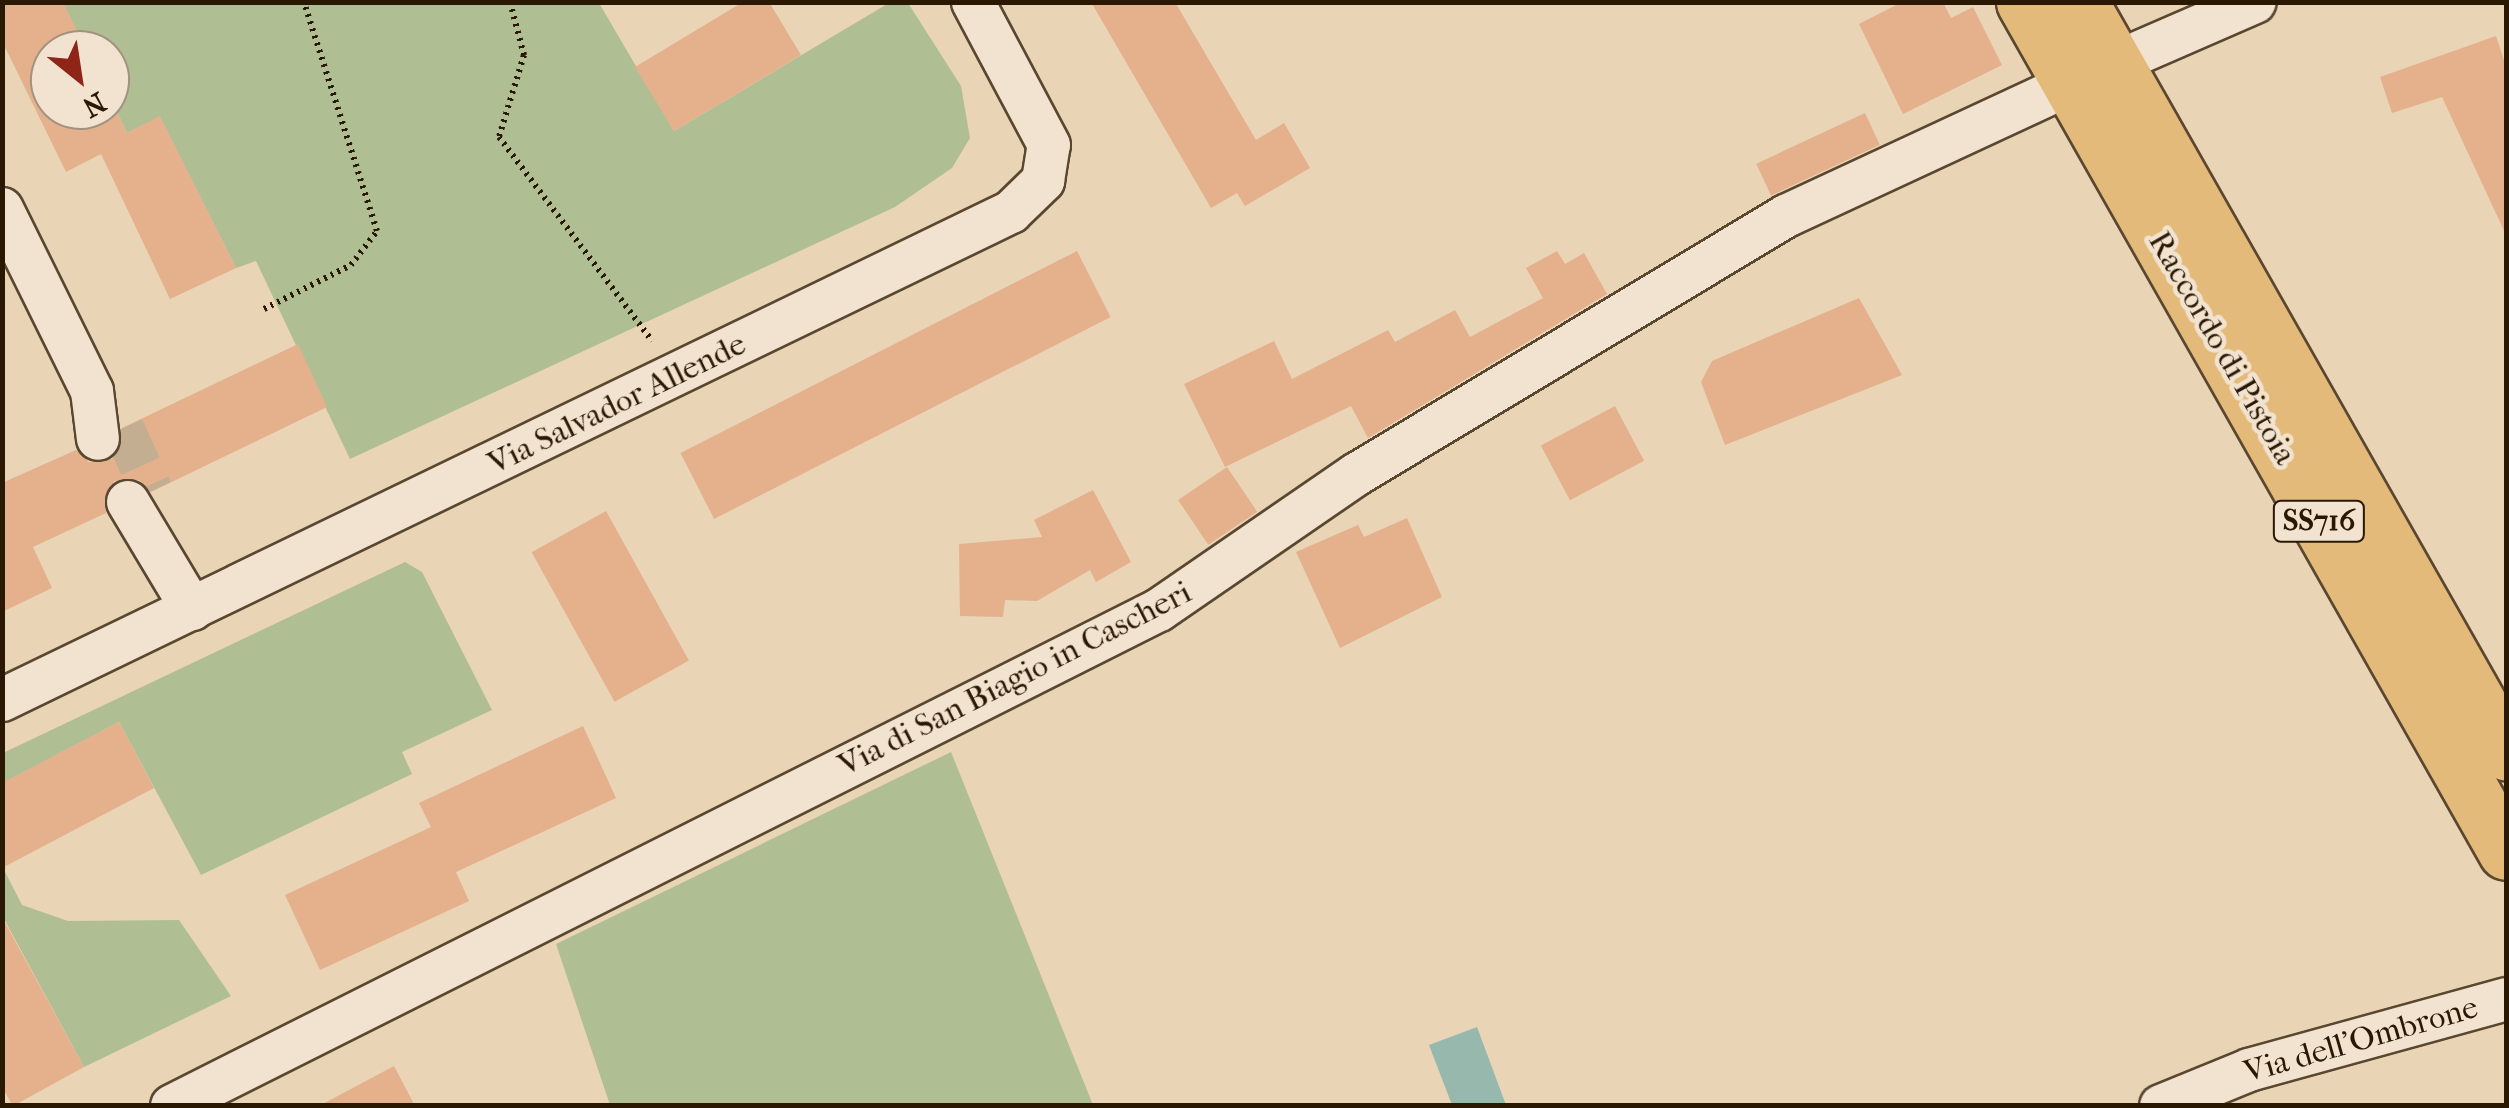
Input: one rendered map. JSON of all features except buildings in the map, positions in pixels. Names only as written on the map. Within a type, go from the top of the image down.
[{"type":"highway","name":"Raccordo di Pistoia","points":[[2024,2],[2506,852]]},
{"type":"highway","name":"Raccordo di Pistoia","points":[[2080,2],[2506,752]]},
{"type":"street","name":"Via Salvador Allende","points":[[2,700],[994,222],[1043,181],[1043,124],[972,2]]},
{"type":"street","points":[[2140,52],[2255,2]]},
{"type":"street","name":"Via di San Biagio in Cascheri","points":[[172,1106],[1159,610],[1356,474],[1786,216],[2044,96]]},
{"type":"street","points":[[2,209],[106,423]]},
{"type":"street","points":[[140,497],[192,609]]},
{"type":"street","name":"Via dell'Ombrone","points":[[2161,1106],[2249,1070],[2506,999]]},
{"type":"path","points":[[264,309],[350,265],[377,231],[304,2]]},
{"type":"path","points":[[510,2],[524,55],[499,137],[611,277],[674,376]]},
{"type":"green space","points":[[63,3],[599,3],[674,131],[889,3],[908,3],[961,86],[970,138],[952,168],[895,207],[350,459],[256,261],[236,268],[160,117],[127,133],[130,30],[76,30]]},
{"type":"green space","points":[[405,562],[422,572],[492,710],[402,752],[412,774],[201,875],[119,722],[3,783],[3,753]]},
{"type":"green space","points":[[951,752],[1093,1105],[610,1105],[556,944]]},
{"type":"green space","points":[[2,866],[22,905],[68,921],[179,920],[231,996],[84,1067],[3,917]]},
{"type":"water","points":[[1477,1027],[1506,1105],[1452,1105],[1429,1045]]},
{"type":"tunnel","points":[[123,428],[152,491]]}]
